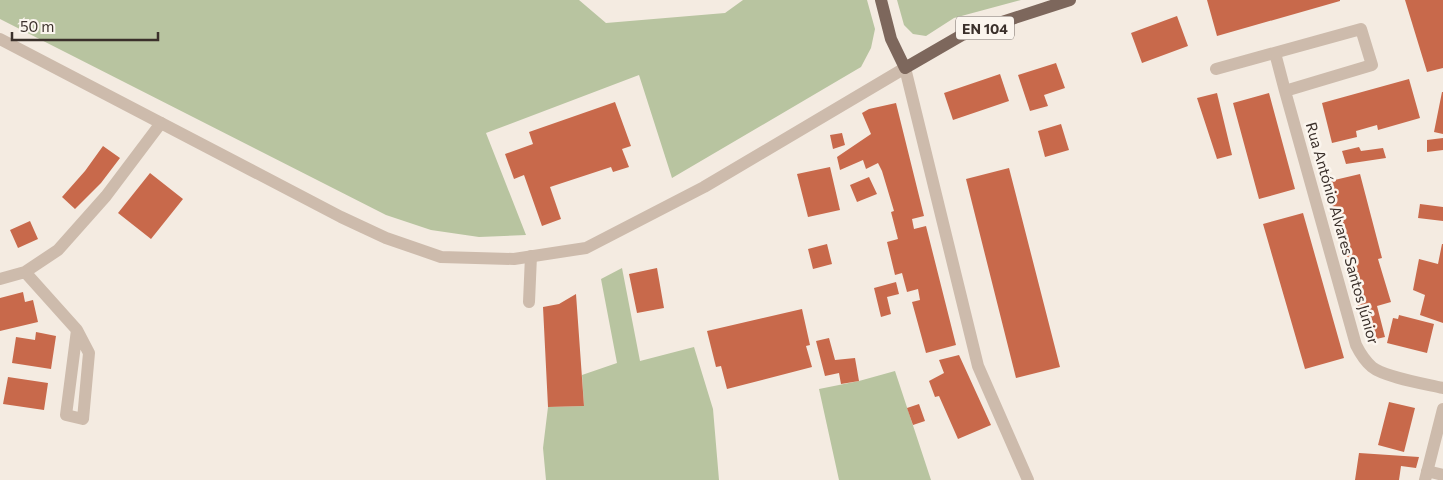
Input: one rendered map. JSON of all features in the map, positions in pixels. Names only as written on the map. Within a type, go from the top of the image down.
[{"type":"main road","points":[[882,0],[891,39],[905,68]]},
{"type":"main road","name":"EN 104","points":[[905,68],[962,36],[1068,0]]},
{"type":"street","points":[[1216,68],[1361,30],[1372,65],[1285,91]]},
{"type":"street","points":[[0,39],[341,217],[386,238],[441,257],[514,258],[586,248],[704,187],[905,68],[978,366],[1028,480]]},
{"type":"street","name":"Rua António Alvares Santos Júnior","points":[[1275,53],[1356,345],[1362,357],[1372,368],[1383,373],[1443,388]]},
{"type":"street","points":[[0,280],[25,272],[58,250],[106,196],[161,123]]},
{"type":"street","points":[[529,302],[531,256]]},
{"type":"street","points":[[25,272],[77,330],[89,353],[83,419],[66,415],[77,330]]},
{"type":"street","points":[[1443,409],[1426,476],[1443,475]]},
{"type":"green space","points":[[0,0],[579,0],[606,23],[725,13],[743,0],[867,0],[875,29],[871,48],[861,67],[672,178],[639,75],[486,133],[526,235],[479,237],[431,230],[386,215],[0,19]]},
{"type":"green space","points":[[897,0],[1021,0],[954,18],[926,36],[913,34],[904,25]]},
{"type":"green space","points":[[622,268],[640,361],[694,347],[713,409],[719,480],[546,480],[543,448],[548,407],[584,406],[582,375],[617,363],[601,279]]},
{"type":"green space","points":[[895,371],[931,480],[839,480],[819,389]]},
{"type":"building","points":[[1207,0],[1340,0],[1340,1],[1217,36]]},
{"type":"building","points":[[1405,0],[1443,0],[1443,68],[1427,72]]},
{"type":"building","points":[[1177,16],[1188,46],[1142,63],[1131,33]]},
{"type":"building","points":[[1056,63],[1065,88],[1044,95],[1048,106],[1030,111],[1018,75]]},
{"type":"building","points":[[1000,74],[1009,101],[953,120],[944,93]]},
{"type":"building","points":[[1409,79],[1420,118],[1378,130],[1377,125],[1356,131],[1357,137],[1332,143],[1322,103]]},
{"type":"building","points":[[1443,92],[1443,134],[1434,132]]},
{"type":"building","points":[[1217,93],[1232,155],[1217,159],[1197,98]]},
{"type":"building","points":[[1269,93],[1295,189],[1259,199],[1233,103]]},
{"type":"building","points":[[615,102],[631,146],[622,149],[629,167],[613,172],[611,167],[550,187],[561,219],[542,226],[524,175],[514,179],[505,154],[533,144],[529,132]]},
{"type":"building","points":[[896,103],[924,216],[912,219],[914,229],[926,226],[956,345],[926,353],[912,302],[920,300],[918,289],[907,292],[902,273],[895,275],[887,242],[898,239],[891,212],[894,211],[882,171],[878,163],[866,169],[863,160],[840,170],[837,157],[871,134],[862,113],[869,109]]},
{"type":"building","points":[[1061,124],[1069,150],[1045,157],[1038,131]]},
{"type":"building","points":[[842,133],[845,145],[833,149],[830,135]]},
{"type":"building","points":[[1443,138],[1443,150],[1427,152],[1427,140]]},
{"type":"building","points":[[103,146],[120,158],[101,183],[75,209],[62,197],[85,171]]},
{"type":"building","points":[[1359,147],[1361,151],[1383,148],[1386,158],[1346,164],[1342,151]]},
{"type":"building","points":[[830,167],[840,210],[808,217],[797,174]]},
{"type":"building","points":[[1009,168],[1060,367],[1016,378],[966,179]]},
{"type":"building","points":[[150,173],[183,199],[151,239],[118,213]]},
{"type":"building","points":[[1360,174],[1382,258],[1378,259],[1391,302],[1377,306],[1385,337],[1372,340],[1364,309],[1359,310],[1326,182]]},
{"type":"building","points":[[869,177],[877,194],[857,202],[850,185]]},
{"type":"building","points":[[1420,204],[1443,207],[1443,221],[1418,218]]},
{"type":"building","points":[[1303,213],[1344,358],[1305,369],[1263,224]]},
{"type":"building","points":[[30,221],[38,239],[18,248],[10,230]]},
{"type":"building","points":[[827,244],[832,264],[813,269],[808,249]]},
{"type":"building","points":[[1442,244],[1443,323],[1420,315],[1425,295],[1413,290],[1419,259],[1438,264]]},
{"type":"building","points":[[657,268],[664,308],[637,313],[629,274]]},
{"type":"building","points":[[896,282],[899,294],[887,297],[891,314],[881,317],[874,288]]},
{"type":"building","points":[[23,292],[25,302],[33,300],[38,322],[0,331],[0,298]]},
{"type":"building","points":[[576,294],[584,406],[548,407],[543,307],[559,304]]},
{"type":"building","points":[[802,309],[810,345],[806,346],[812,367],[727,389],[721,366],[716,367],[707,331]]},
{"type":"building","points":[[1399,315],[1434,324],[1427,353],[1387,343],[1393,318],[1398,319]]},
{"type":"building","points":[[36,332],[56,336],[51,369],[12,363],[16,337],[35,340]]},
{"type":"building","points":[[829,338],[835,360],[855,358],[859,381],[841,384],[839,373],[825,376],[816,341]]},
{"type":"building","points":[[959,355],[991,425],[958,439],[939,396],[935,397],[929,381],[944,373],[939,360]]},
{"type":"building","points":[[8,377],[48,383],[44,410],[3,404]]},
{"type":"building","points":[[1389,402],[1415,408],[1404,452],[1378,445]]},
{"type":"building","points":[[919,404],[925,421],[913,425],[907,408]]},
{"type":"building","points":[[1359,453],[1419,457],[1416,468],[1401,466],[1399,480],[1355,480]]}]
